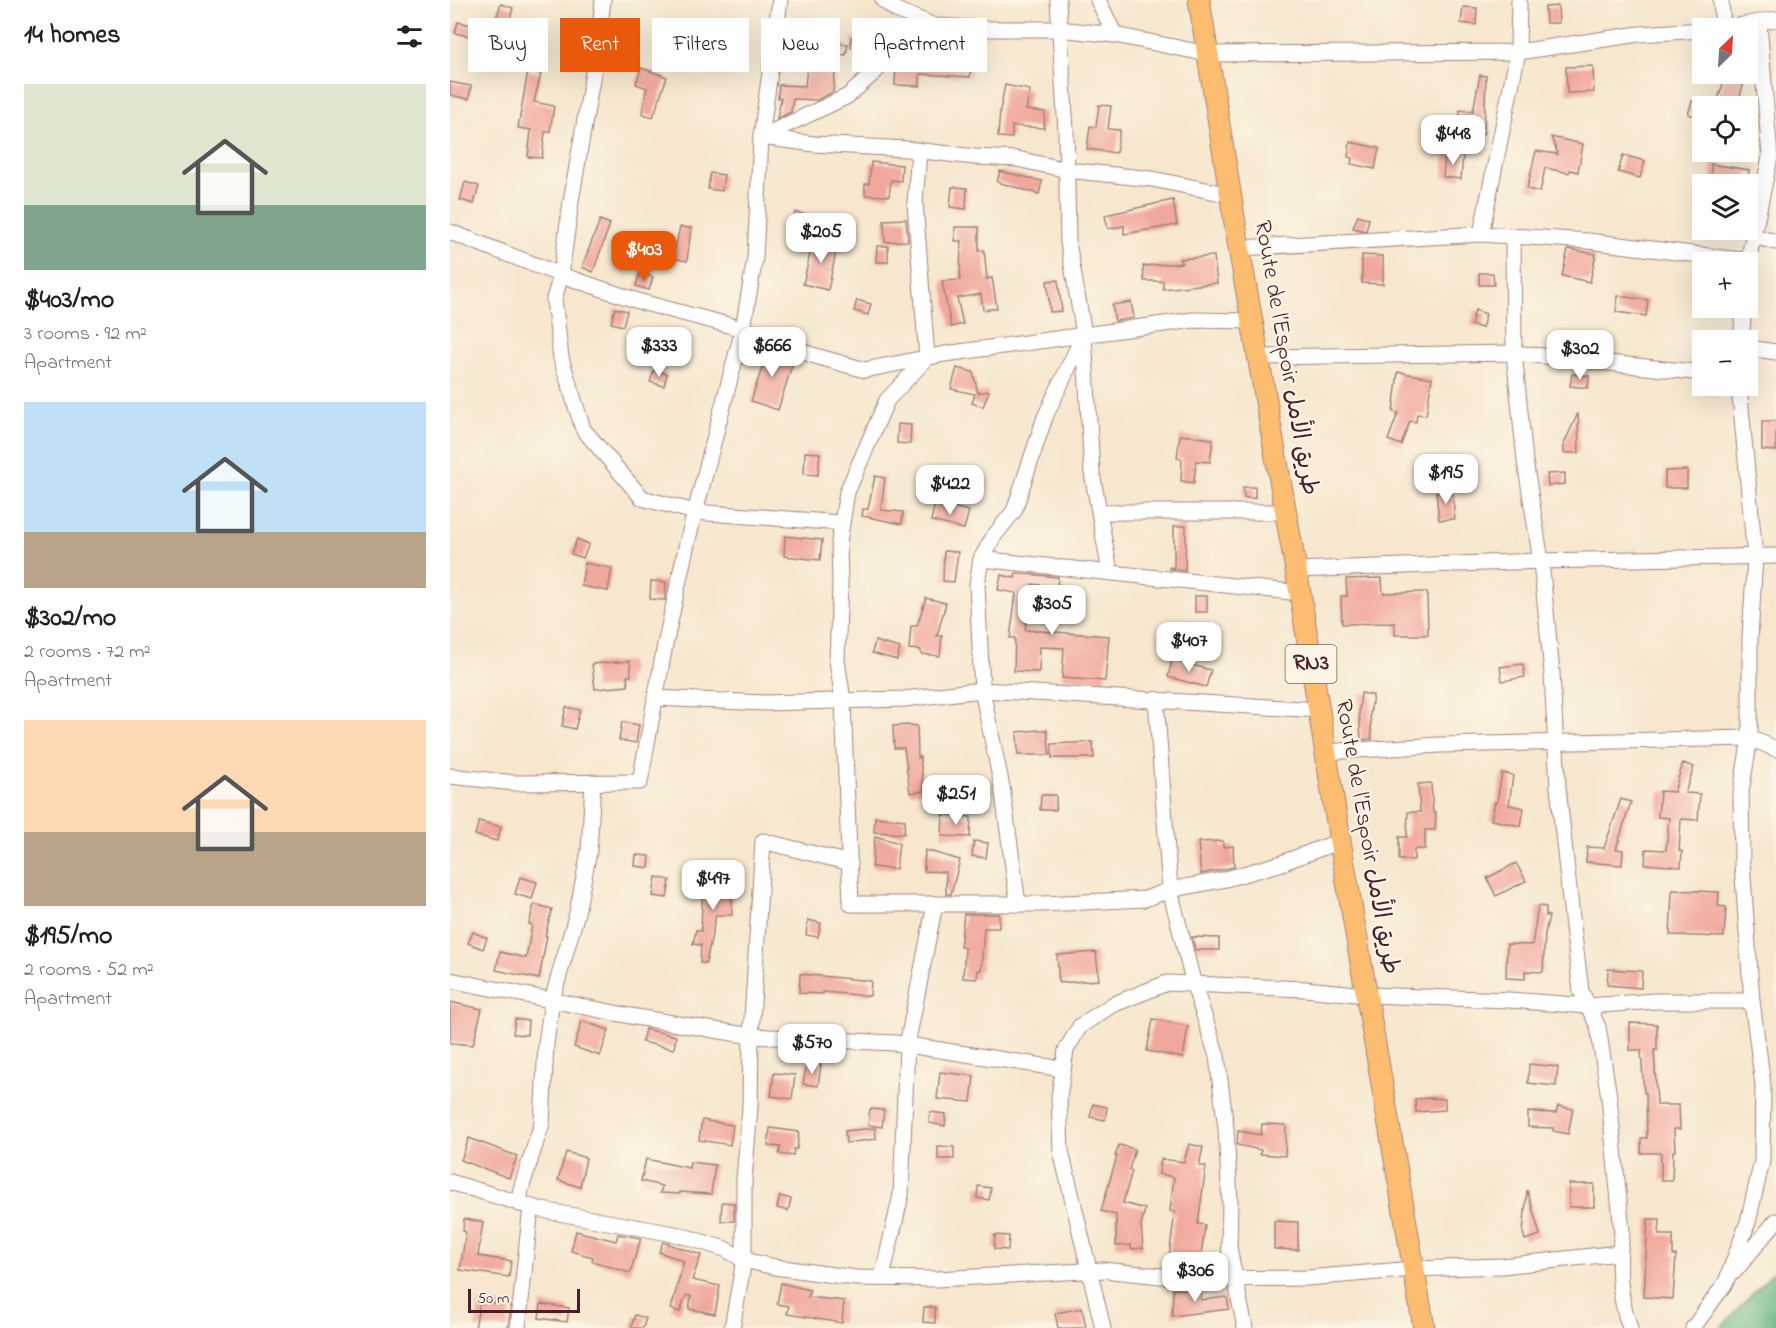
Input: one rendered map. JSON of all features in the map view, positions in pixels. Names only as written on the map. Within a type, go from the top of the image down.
[{"type":"highway","name":"Route de l’Espoir طريق الأمل","points":[[1199,0],[1239,248],[1300,593],[1340,841],[1424,1328]]},
{"type":"street","points":[[603,0],[561,275],[554,299],[561,358],[583,429],[642,498],[695,512],[842,523]]},
{"type":"street","points":[[450,776],[515,783],[640,782],[672,611],[695,512],[743,329],[755,258],[760,137],[780,0]]},
{"type":"street","points":[[884,0],[896,10],[915,18]]},
{"type":"street","points":[[1058,0],[1066,131],[1068,242],[1084,334],[1092,473],[1110,572]]},
{"type":"street","points":[[1098,0],[1115,35]]},
{"type":"street","points":[[1481,234],[1518,52],[1519,0]]},
{"type":"street","points":[[1720,0],[1723,18]]},
{"type":"street","points":[[1758,210],[1770,157],[1759,23],[1776,19]]},
{"type":"street","points":[[987,27],[1059,28],[1115,35],[1208,54],[1518,52],[1639,34],[1692,31]]},
{"type":"street","points":[[760,137],[848,96],[875,72]]},
{"type":"street","points":[[760,137],[814,144],[1017,159],[1067,170],[1152,178],[1231,195]]},
{"type":"street","points":[[919,151],[915,203],[927,358],[886,400],[848,492],[839,542],[837,660],[843,701],[851,904],[1018,904],[1145,899],[1170,890],[1226,879],[1279,864],[1340,841]]},
{"type":"street","points":[[450,232],[561,275],[641,302],[743,329],[812,355],[865,370],[945,354],[1193,320],[1253,321]]},
{"type":"street","points":[[1239,248],[1481,234],[1588,241],[1692,256]]},
{"type":"street","points":[[1513,236],[1515,353],[1525,461],[1541,561],[1552,673],[1558,787],[1581,991],[1598,1027],[1609,1097],[1622,1232],[1619,1253],[1622,1307],[1630,1328]]},
{"type":"street","points":[[1758,238],[1776,242]]},
{"type":"street","points":[[1018,904],[1002,787],[982,690],[977,584],[981,559],[994,536],[1014,511],[1045,417],[1084,334]]},
{"type":"street","points":[[1758,349],[1776,352]]},
{"type":"street","points":[[1258,357],[1515,353],[1692,372]]},
{"type":"street","points":[[1726,1282],[1748,1222],[1762,1161],[1763,1084],[1752,1001],[1742,839],[1742,792],[1750,738],[1750,638],[1755,557],[1740,396]]},
{"type":"street","points":[[1100,512],[1286,512]]},
{"type":"street","points":[[1295,570],[1541,561],[1776,556]]},
{"type":"street","points":[[981,559],[1300,593]]},
{"type":"street","points":[[655,698],[765,703],[904,699],[982,690],[1318,710]]},
{"type":"street","points":[[1156,699],[1170,890],[1194,985],[1217,1056],[1226,1130],[1230,1202],[1229,1248],[1245,1328]]},
{"type":"street","points":[[1325,752],[1556,742],[1750,738],[1776,749]]},
{"type":"street","points":[[518,1328],[525,1205],[521,1189],[542,1123],[546,1044],[552,1000],[577,913],[587,861],[593,782]]},
{"type":"street","points":[[732,1328],[744,1260],[744,1180],[750,1107],[751,1036],[763,842],[850,863]]},
{"type":"street","points":[[882,1278],[901,1194],[907,1045],[935,903]]},
{"type":"street","points":[[450,980],[751,1036],[907,1045],[1063,1069]]},
{"type":"street","points":[[1103,1328],[1080,1223],[1061,1151],[1059,1097],[1066,1050],[1080,1026],[1112,1005],[1167,983],[1588,1006],[1655,1001],[1752,1001]]},
{"type":"street","points":[[450,1182],[525,1205],[680,1235],[725,1249],[744,1260],[775,1267],[856,1278],[936,1279],[1102,1270],[1190,1279],[1307,1278],[1414,1269],[1502,1266],[1619,1253]]},
{"type":"street","points":[[1693,1328],[1726,1282],[1776,1221]]},
{"type":"green space","points":[[1776,1269],[1776,1328],[1720,1328]]},
{"type":"building","points":[[501,4],[513,8],[510,18],[496,18]]},
{"type":"building","points":[[1558,6],[1559,23],[1546,23],[1545,7]]},
{"type":"building","points":[[1463,7],[1477,8],[1476,25],[1461,23]]},
{"type":"building","points":[[458,22],[468,24],[468,36],[455,33]]},
{"type":"building","points":[[840,44],[848,44],[846,55],[840,54]]},
{"type":"building","points":[[1593,66],[1594,92],[1567,93],[1566,67]]},
{"type":"building","points":[[641,68],[667,77],[653,117],[642,114],[647,88],[636,84]]},
{"type":"building","points":[[528,72],[541,74],[534,102],[554,106],[550,132],[545,132],[542,158],[528,157],[531,130],[518,128]]},
{"type":"building","points":[[807,72],[835,72],[833,92],[817,100],[793,99],[791,112],[777,119],[781,98],[778,98],[779,85],[805,86]]},
{"type":"building","points":[[896,72],[970,72],[970,77],[920,74],[920,86],[895,85]]},
{"type":"building","points":[[1480,75],[1486,76],[1484,134],[1459,133],[1460,110],[1473,111]]},
{"type":"building","points":[[450,82],[471,86],[469,99],[450,95]]},
{"type":"building","points":[[1723,84],[1743,84],[1740,96],[1719,96]]},
{"type":"building","points":[[1005,85],[1030,90],[1026,110],[1045,112],[1044,128],[1012,126],[1012,138],[998,137]]},
{"type":"building","points":[[1692,101],[1692,115],[1688,114]]},
{"type":"building","points":[[1099,105],[1111,106],[1108,129],[1120,130],[1116,153],[1087,149],[1090,126],[1096,127]]},
{"type":"building","points":[[1551,137],[1583,144],[1578,172],[1570,170],[1569,173],[1545,168],[1540,192],[1527,189],[1536,151],[1558,154]]},
{"type":"building","points":[[1350,142],[1379,148],[1375,169],[1351,164],[1352,158],[1348,157]]},
{"type":"building","points":[[1445,153],[1463,155],[1461,179],[1443,177]]},
{"type":"building","points":[[1623,155],[1645,161],[1640,178],[1618,172]]},
{"type":"building","points":[[871,162],[902,165],[901,181],[891,180],[889,196],[865,195],[865,184],[869,184]]},
{"type":"building","points":[[1711,164],[1749,170],[1748,174],[1712,174]]},
{"type":"building","points":[[1000,171],[1042,181],[1039,194],[997,182]]},
{"type":"building","points":[[710,173],[724,175],[722,191],[708,189]]},
{"type":"building","points":[[465,182],[479,186],[474,204],[460,200]]},
{"type":"building","points":[[952,187],[967,188],[966,209],[950,207]]},
{"type":"building","points":[[1173,200],[1177,225],[1124,234],[1124,226],[1108,229],[1105,215]]},
{"type":"building","points":[[795,212],[806,215],[803,228],[792,225]]},
{"type":"building","points":[[1358,215],[1369,219],[1366,231],[1353,228]]},
{"type":"building","points":[[906,219],[908,241],[885,242],[884,220]]},
{"type":"building","points":[[600,220],[610,224],[593,272],[582,267]]},
{"type":"building","points":[[680,227],[691,228],[687,261],[673,258]]},
{"type":"building","points":[[955,227],[979,227],[979,251],[984,250],[987,279],[992,278],[997,308],[983,310],[981,294],[957,298],[963,324],[951,327],[942,281],[960,280],[961,241],[955,241]]},
{"type":"building","points":[[814,237],[838,243],[828,290],[803,284]]},
{"type":"building","points":[[877,246],[888,246],[888,262],[876,262]]},
{"type":"building","points":[[1568,249],[1596,254],[1590,282],[1562,276]]},
{"type":"building","points":[[1362,255],[1383,256],[1383,284],[1362,283]]},
{"type":"building","points":[[1214,256],[1217,283],[1163,289],[1163,281],[1144,281],[1143,266],[1182,263],[1179,259]]},
{"type":"building","points":[[640,273],[653,277],[649,290],[636,286]]},
{"type":"building","points":[[1479,273],[1493,273],[1494,285],[1479,285]]},
{"type":"building","points":[[1058,280],[1062,311],[1050,312],[1047,281]]},
{"type":"building","points":[[1618,296],[1648,300],[1646,316],[1616,312]]},
{"type":"building","points":[[857,300],[871,304],[868,315],[854,311]]},
{"type":"building","points":[[1131,302],[1134,318],[1115,321],[1112,305]]},
{"type":"building","points":[[615,308],[627,311],[623,326],[611,323]]},
{"type":"building","points":[[1475,310],[1486,314],[1482,328],[1471,325]]},
{"type":"building","points":[[758,345],[794,359],[778,410],[751,401],[766,356],[756,354]]},
{"type":"building","points":[[957,368],[973,372],[978,393],[989,391],[983,407],[972,403],[975,394],[951,389]]},
{"type":"building","points":[[654,370],[667,374],[664,386],[650,382]]},
{"type":"building","points":[[1398,372],[1432,378],[1426,415],[1417,414],[1416,422],[1410,421],[1401,445],[1388,440],[1398,413],[1393,412]]},
{"type":"building","points":[[1572,374],[1589,376],[1588,388],[1570,386]]},
{"type":"building","points":[[1578,413],[1579,453],[1564,453],[1564,444]]},
{"type":"building","points":[[1762,421],[1776,421],[1776,451],[1762,450]]},
{"type":"building","points":[[898,424],[911,425],[910,444],[897,443]]},
{"type":"building","points":[[1180,435],[1213,439],[1210,462],[1196,461],[1194,483],[1181,481],[1182,459],[1177,458]]},
{"type":"building","points":[[805,452],[820,453],[818,475],[804,474]]},
{"type":"building","points":[[1687,470],[1687,488],[1665,488],[1665,471]]},
{"type":"building","points":[[1565,473],[1565,484],[1548,486],[1547,474]]},
{"type":"building","points":[[875,476],[885,478],[881,510],[903,512],[902,524],[862,516],[863,509],[868,509]]},
{"type":"building","points":[[1243,487],[1255,487],[1255,498],[1244,498]]},
{"type":"building","points":[[1452,490],[1455,519],[1439,520],[1436,492]]},
{"type":"building","points":[[935,503],[969,511],[964,529],[931,521]]},
{"type":"building","points":[[1174,526],[1186,526],[1185,571],[1169,569],[1174,568]]},
{"type":"building","points":[[785,536],[822,540],[820,560],[784,556]]},
{"type":"building","points":[[577,539],[589,544],[583,558],[571,554]]},
{"type":"building","points":[[944,551],[958,552],[954,582],[943,581]]},
{"type":"building","points":[[585,563],[612,568],[608,591],[581,586]]},
{"type":"building","points":[[1016,573],[1058,577],[1057,587],[1032,584],[1025,630],[1109,636],[1105,681],[1062,678],[1064,648],[1040,647],[1039,672],[1014,671],[1015,638],[1010,638],[1016,593],[998,590],[1001,575],[1015,578]]},
{"type":"building","points":[[1382,578],[1383,593],[1427,592],[1428,635],[1395,635],[1395,623],[1342,624],[1341,596],[1347,596],[1346,579]]},
{"type":"building","points":[[651,581],[666,582],[665,600],[650,599]]},
{"type":"building","points":[[1195,596],[1207,596],[1207,612],[1195,612]]},
{"type":"building","points":[[926,598],[946,603],[937,636],[942,636],[940,656],[921,654],[921,650],[909,649],[911,626],[917,626]]},
{"type":"building","points":[[875,641],[900,648],[897,660],[872,653]]},
{"type":"building","points":[[1172,660],[1211,670],[1206,687],[1168,677]]},
{"type":"building","points":[[630,661],[631,676],[627,676],[628,686],[595,689],[592,664]]},
{"type":"building","points":[[1523,664],[1525,677],[1502,681],[1500,667]]},
{"type":"building","points":[[1361,693],[1373,695],[1370,715],[1372,739],[1361,740],[1359,711]]},
{"type":"building","points":[[566,707],[580,710],[575,729],[562,726]]},
{"type":"building","points":[[622,722],[639,725],[636,743],[619,740]]},
{"type":"building","points":[[893,726],[917,726],[918,758],[920,757],[924,791],[910,793],[904,748],[894,748]]},
{"type":"building","points":[[1047,730],[1050,755],[1018,755],[1017,732]]},
{"type":"building","points":[[1093,742],[1094,758],[1052,758],[1052,744]]},
{"type":"building","points":[[1683,763],[1694,767],[1685,793],[1700,794],[1698,820],[1681,819],[1679,851],[1682,851],[1681,867],[1645,864],[1646,849],[1666,850],[1669,818],[1658,817],[1660,791],[1674,792]]},
{"type":"building","points":[[1502,773],[1513,775],[1509,805],[1524,808],[1521,826],[1491,820]]},
{"type":"building","points":[[1431,783],[1433,813],[1436,813],[1435,830],[1425,830],[1425,849],[1414,849],[1414,860],[1399,860],[1399,837],[1407,837],[1408,812],[1420,812],[1418,784]]},
{"type":"building","points":[[1041,795],[1056,795],[1056,810],[1040,810]]},
{"type":"building","points":[[1621,799],[1631,802],[1616,849],[1623,850],[1622,865],[1586,862],[1587,847],[1604,848]]},
{"type":"building","points":[[943,815],[971,817],[970,837],[942,836]]},
{"type":"building","points":[[875,817],[905,820],[904,834],[874,832]]},
{"type":"building","points":[[479,821],[501,827],[497,841],[475,835]]},
{"type":"building","points":[[875,836],[899,843],[896,869],[872,867]]},
{"type":"building","points":[[974,841],[988,843],[986,858],[972,856]]},
{"type":"building","points":[[1223,841],[1223,847],[1233,846],[1234,867],[1201,874],[1198,842]]},
{"type":"building","points":[[925,850],[960,860],[951,894],[946,894],[946,872],[924,871]]},
{"type":"building","points":[[636,855],[650,856],[649,868],[635,866]]},
{"type":"building","points":[[1516,863],[1526,881],[1496,896],[1487,878]]},
{"type":"building","points":[[520,877],[537,882],[532,899],[515,894]]},
{"type":"building","points":[[656,877],[670,880],[667,898],[653,896]]},
{"type":"building","points":[[703,879],[732,880],[732,915],[716,915],[706,963],[700,963],[701,945],[693,944],[696,930],[701,931]]},
{"type":"building","points":[[1672,890],[1719,892],[1718,906],[1726,907],[1724,937],[1670,935]]},
{"type":"building","points":[[534,904],[552,909],[545,936],[547,936],[539,979],[496,970],[500,952],[526,958],[532,925],[529,924]]},
{"type":"building","points":[[1538,906],[1546,907],[1546,916],[1549,916],[1545,933],[1543,972],[1525,971],[1525,979],[1506,978],[1507,944],[1532,945]]},
{"type":"building","points":[[964,914],[999,914],[999,928],[984,928],[981,970],[978,970],[977,979],[963,978],[965,948],[960,947]]},
{"type":"building","points":[[808,920],[821,923],[818,937],[806,935]]},
{"type":"building","points":[[473,932],[487,938],[483,949],[468,943]]},
{"type":"building","points":[[1192,937],[1219,938],[1219,950],[1195,950]]},
{"type":"building","points":[[1096,952],[1099,980],[1059,983],[1057,955]]},
{"type":"building","points":[[1608,969],[1642,971],[1641,988],[1607,985]]},
{"type":"building","points":[[800,974],[871,981],[870,996],[823,992],[823,994],[799,993]]},
{"type":"building","points":[[450,1002],[482,1009],[473,1045],[450,1043]]},
{"type":"building","points":[[515,1019],[528,1021],[527,1035],[513,1034]]},
{"type":"building","points":[[1153,1019],[1188,1026],[1183,1058],[1147,1051]]},
{"type":"building","points":[[582,1021],[609,1030],[600,1056],[574,1047]]},
{"type":"building","points":[[1630,1023],[1657,1024],[1657,1050],[1654,1050],[1657,1105],[1679,1105],[1680,1129],[1674,1129],[1675,1151],[1673,1151],[1672,1180],[1661,1180],[1661,1153],[1641,1153],[1641,1138],[1647,1138],[1646,1093],[1644,1093],[1641,1050],[1630,1050]]},
{"type":"building","points":[[645,1029],[676,1036],[674,1049],[642,1042]]},
{"type":"building","points":[[807,1063],[821,1065],[818,1086],[803,1084]]},
{"type":"building","points":[[1529,1064],[1558,1067],[1556,1086],[1528,1083]]},
{"type":"building","points":[[940,1072],[974,1076],[971,1102],[937,1099]]},
{"type":"building","points":[[774,1073],[795,1075],[792,1099],[771,1096]]},
{"type":"building","points":[[1415,1099],[1445,1099],[1445,1110],[1416,1112]]},
{"type":"building","points":[[1093,1104],[1107,1107],[1105,1120],[1090,1117]]},
{"type":"building","points":[[1558,1106],[1573,1109],[1568,1134],[1553,1131],[1553,1128],[1528,1127],[1528,1112],[1556,1113]]},
{"type":"building","points":[[870,1109],[884,1110],[882,1127],[868,1125]]},
{"type":"building","points":[[930,1112],[946,1114],[945,1126],[929,1123]]},
{"type":"building","points":[[702,1120],[733,1125],[730,1145],[699,1140]]},
{"type":"building","points":[[1262,1124],[1286,1125],[1285,1156],[1260,1154],[1261,1150],[1237,1145],[1238,1131],[1261,1135]]},
{"type":"building","points":[[770,1128],[799,1132],[797,1149],[794,1149],[793,1156],[779,1154],[781,1147],[768,1146]]},
{"type":"building","points":[[875,1128],[876,1139],[846,1143],[845,1131]]},
{"type":"building","points":[[469,1138],[517,1156],[509,1178],[461,1160]]},
{"type":"building","points":[[1189,1144],[1203,1147],[1199,1166],[1206,1166],[1198,1224],[1205,1225],[1200,1264],[1169,1257],[1175,1212],[1170,1211],[1174,1177],[1159,1174],[1161,1159],[1184,1162]]},
{"type":"building","points":[[1119,1145],[1135,1149],[1129,1170],[1132,1171],[1123,1203],[1145,1209],[1141,1224],[1143,1248],[1131,1249],[1131,1245],[1116,1246],[1116,1215],[1101,1211]]},
{"type":"building","points":[[938,1146],[954,1147],[954,1159],[938,1159]]},
{"type":"building","points":[[566,1152],[586,1158],[580,1187],[558,1180]]},
{"type":"building","points":[[646,1159],[689,1168],[690,1162],[715,1165],[711,1194],[660,1193],[662,1186],[641,1181]]},
{"type":"building","points":[[1569,1184],[1594,1184],[1594,1207],[1569,1207]]},
{"type":"building","points":[[978,1186],[991,1188],[989,1200],[977,1198]]},
{"type":"building","points":[[1527,1190],[1540,1235],[1525,1240],[1523,1233]]},
{"type":"building","points":[[780,1196],[791,1199],[788,1211],[777,1208]]},
{"type":"building","points":[[722,1202],[734,1203],[734,1221],[721,1221]]},
{"type":"building","points":[[464,1219],[483,1222],[478,1256],[511,1261],[509,1277],[460,1270],[466,1232],[463,1231]]},
{"type":"building","points":[[1648,1219],[1660,1219],[1659,1235],[1673,1235],[1673,1255],[1676,1255],[1673,1299],[1644,1297]]},
{"type":"building","points":[[1274,1221],[1298,1222],[1298,1250],[1274,1249]]},
{"type":"building","points":[[576,1231],[616,1241],[618,1234],[641,1238],[630,1273],[592,1261],[593,1257],[571,1251]]},
{"type":"building","points":[[995,1235],[1009,1236],[1008,1250],[994,1249]]},
{"type":"building","points":[[663,1242],[701,1255],[692,1280],[720,1286],[715,1314],[689,1309],[691,1296],[686,1295],[680,1312],[671,1309],[684,1261],[659,1252]]},
{"type":"building","points":[[781,1283],[810,1290],[808,1297],[844,1301],[842,1323],[787,1314],[789,1306],[777,1304]]},
{"type":"building","points":[[1173,1289],[1201,1290],[1201,1300],[1227,1297],[1229,1309],[1172,1316]]},
{"type":"building","points":[[480,1301],[511,1306],[508,1328],[475,1328]]},
{"type":"building","points":[[541,1304],[569,1308],[567,1322],[539,1318]]},
{"type":"building","points":[[924,1307],[935,1307],[935,1323],[923,1322]]},
{"type":"building","points":[[1082,1308],[1086,1328],[1058,1328],[1055,1313]]},
{"type":"building","points":[[635,1315],[646,1318],[643,1328],[631,1328]]}]
